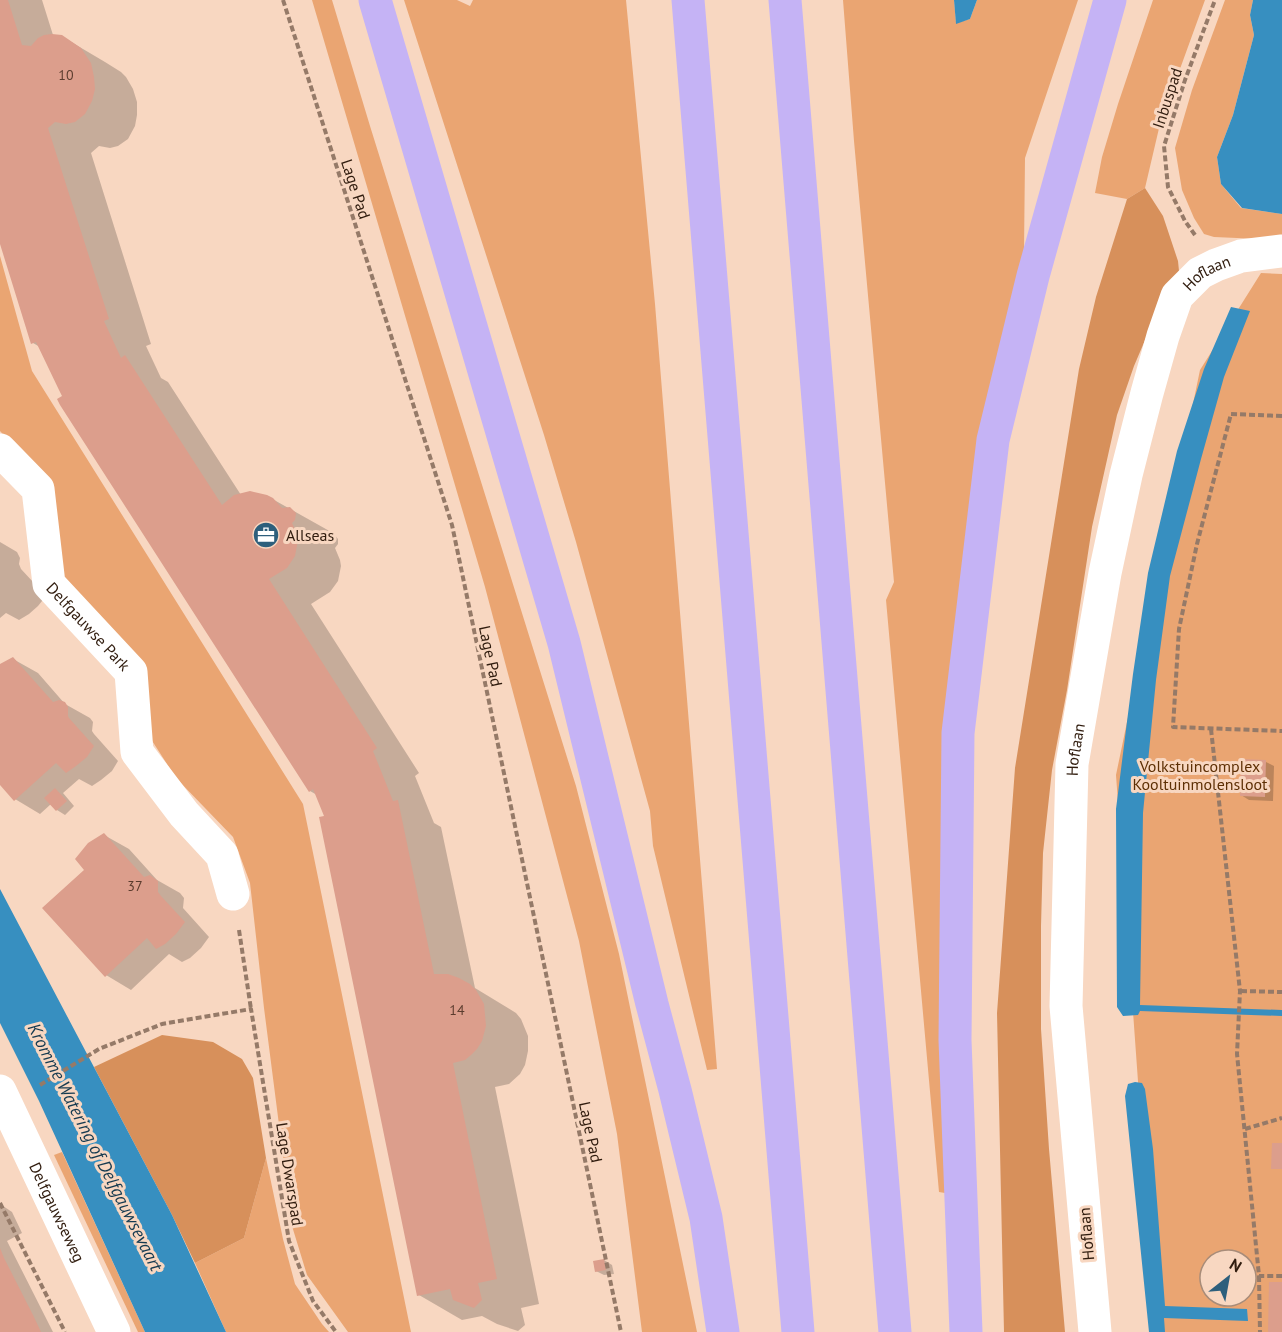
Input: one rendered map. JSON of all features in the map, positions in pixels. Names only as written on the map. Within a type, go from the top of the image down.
[{"type":"highway","points":[[375,0],[564,643],[706,1218],[723,1332]]},
{"type":"highway","points":[[688,0],[798,1332]]},
{"type":"highway","points":[[786,0],[895,1332]]},
{"type":"highway","points":[[966,1332],[955,1040],[958,733],[993,440],[1033,276],[1110,0]]},
{"type":"street","name":"Hoflaan","points":[[1095,1332],[1066,1006],[1072,764],[1105,573],[1126,475],[1147,393],[1177,296],[1200,273],[1216,265],[1241,256],[1282,252]]},
{"type":"street","name":"Delfgauwse Park","points":[[0,450],[38,489],[49,584],[131,672],[137,752],[184,814],[222,855],[233,894]]},
{"type":"street","name":"Delfgauwseweg","points":[[2,1099],[114,1332]]},
{"type":"path","name":"Lage Pad","points":[[283,0],[452,525],[621,1332]]},
{"type":"path","name":"Inbuspad","points":[[1215,0],[1185,80],[1164,146],[1168,187],[1185,221],[1216,265]]},
{"type":"path","points":[[1282,416],[1232,414],[1197,544],[1179,629],[1173,727],[1282,731]]},
{"type":"path","points":[[1211,729],[1240,991],[1237,1054],[1259,1276],[1260,1332]]},
{"type":"path","name":"Lage Dwarspad","points":[[233,894],[289,1241],[313,1301],[336,1332]]},
{"type":"path","points":[[1240,991],[1282,992]]},
{"type":"path","points":[[2,1099],[25,1094],[99,1049],[162,1024],[251,1009]]},
{"type":"path","points":[[1245,1129],[1282,1118]]},
{"type":"path","points":[[0,1203],[65,1332]]},
{"type":"path","points":[[1259,1276],[1282,1276]]},
{"type":"green space","points":[[312,0],[332,0],[576,786],[619,954],[697,1332],[642,1332],[617,1134],[579,941],[485,587]]},
{"type":"green space","points":[[404,0],[457,0],[470,6],[473,0],[626,0],[655,304],[717,1069],[707,1070],[653,846],[650,811],[576,542],[544,435]]},
{"type":"green space","points":[[843,0],[954,0],[956,23],[970,19],[977,0],[1078,0],[1025,158],[1024,251],[985,434],[945,1193],[939,1192],[886,600],[894,582]]},
{"type":"green space","points":[[1153,0],[1205,0],[1160,124],[1145,188],[1127,199],[1095,193],[1102,157]]},
{"type":"green space","points":[[1225,0],[1253,0],[1250,15],[1254,35],[1233,115],[1217,157],[1221,184],[1241,208],[1282,214],[1282,240],[1214,237],[1204,234],[1182,190],[1175,148],[1192,90]]},
{"type":"green space","points":[[0,256],[32,371],[303,804],[411,1332],[348,1332],[307,1275],[292,1226],[250,883],[233,837],[176,778],[149,736],[64,577],[52,487],[0,431]]},
{"type":"green space","name":"Volkstuincomplex Kooltuinmolensloot","points":[[1261,273],[1282,274],[1282,1332],[1156,1332],[1116,775],[1200,370]]},
{"type":"green space","points":[[62,1152],[145,1332],[138,1332],[54,1155]]},
{"type":"green space","points":[[266,1158],[295,1284],[329,1332],[226,1332],[195,1263],[244,1238]]},
{"type":"shaded area","points":[[1145,188],[1163,216],[1178,261],[1179,271],[1154,319],[1117,415],[1092,527],[1067,690],[1052,770],[1043,853],[1041,1029],[1065,1332],[1004,1332],[997,1013],[1015,768],[1079,369],[1096,297],[1127,199]]},
{"type":"shaded area","points":[[162,1035],[213,1042],[242,1059],[253,1078],[266,1158],[244,1238],[195,1263],[94,1067]]},
{"type":"water","points":[[954,0],[977,0],[970,19],[956,24]]},
{"type":"water","points":[[1253,0],[1282,0],[1282,214],[1242,208],[1221,184],[1217,157],[1233,115],[1254,35],[1250,15]]},
{"type":"water","points":[[1231,307],[1250,311],[1224,377],[1170,576],[1156,680],[1143,813],[1140,1005],[1282,1010],[1282,1016],[1140,1011],[1138,1015],[1123,1016],[1117,1007],[1116,809],[1148,573],[1177,451],[1204,369]]},
{"type":"water","name":"Kromme Watering of Delfgauwsevaart","points":[[0,889],[172,1215],[226,1332],[145,1332],[39,1101],[0,1023]]},
{"type":"water","points":[[1142,1083],[1145,1089],[1153,1149],[1165,1306],[1247,1309],[1248,1321],[1164,1318],[1165,1332],[1149,1332],[1125,1096],[1128,1084]]},
{"type":"building","points":[[0,0],[8,0],[22,45],[31,46],[44,35],[62,35],[81,48],[91,63],[95,89],[85,114],[75,122],[66,124],[55,122],[48,128],[109,319],[104,321],[121,358],[125,355],[222,505],[234,495],[250,491],[267,495],[282,508],[290,507],[296,513],[292,523],[298,540],[295,556],[287,568],[269,579],[377,748],[373,751],[393,801],[398,800],[434,974],[448,974],[470,984],[484,1004],[486,1026],[482,1041],[465,1060],[453,1063],[497,1279],[478,1283],[482,1300],[474,1308],[453,1300],[450,1289],[417,1296],[319,817],[324,816],[313,789],[309,792],[60,405],[57,399],[62,396],[36,342],[31,344],[0,244]]},
{"type":"building","points":[[13,657],[53,702],[59,700],[65,702],[69,718],[94,746],[87,757],[66,773],[56,763],[14,801],[0,785],[0,664]]},
{"type":"building","points":[[1241,759],[1266,760],[1265,797],[1240,796]]},
{"type":"building","points":[[55,788],[67,801],[56,811],[44,798]]},
{"type":"building","points":[[104,833],[144,877],[150,875],[158,881],[158,892],[185,922],[176,934],[156,949],[147,938],[105,977],[42,908],[84,870],[75,859],[88,843]]},
{"type":"building","points":[[1272,1143],[1282,1143],[1282,1169],[1271,1169]]},
{"type":"building","points":[[0,1248],[4,1258],[41,1332],[0,1332]]},
{"type":"building","points":[[604,1259],[606,1270],[595,1272],[593,1261]]},
{"type":"building","points":[[1269,1282],[1282,1282],[1282,1332],[1268,1332]]},
{"type":"place","name":"Allseas","points":[[266,535]]}]
